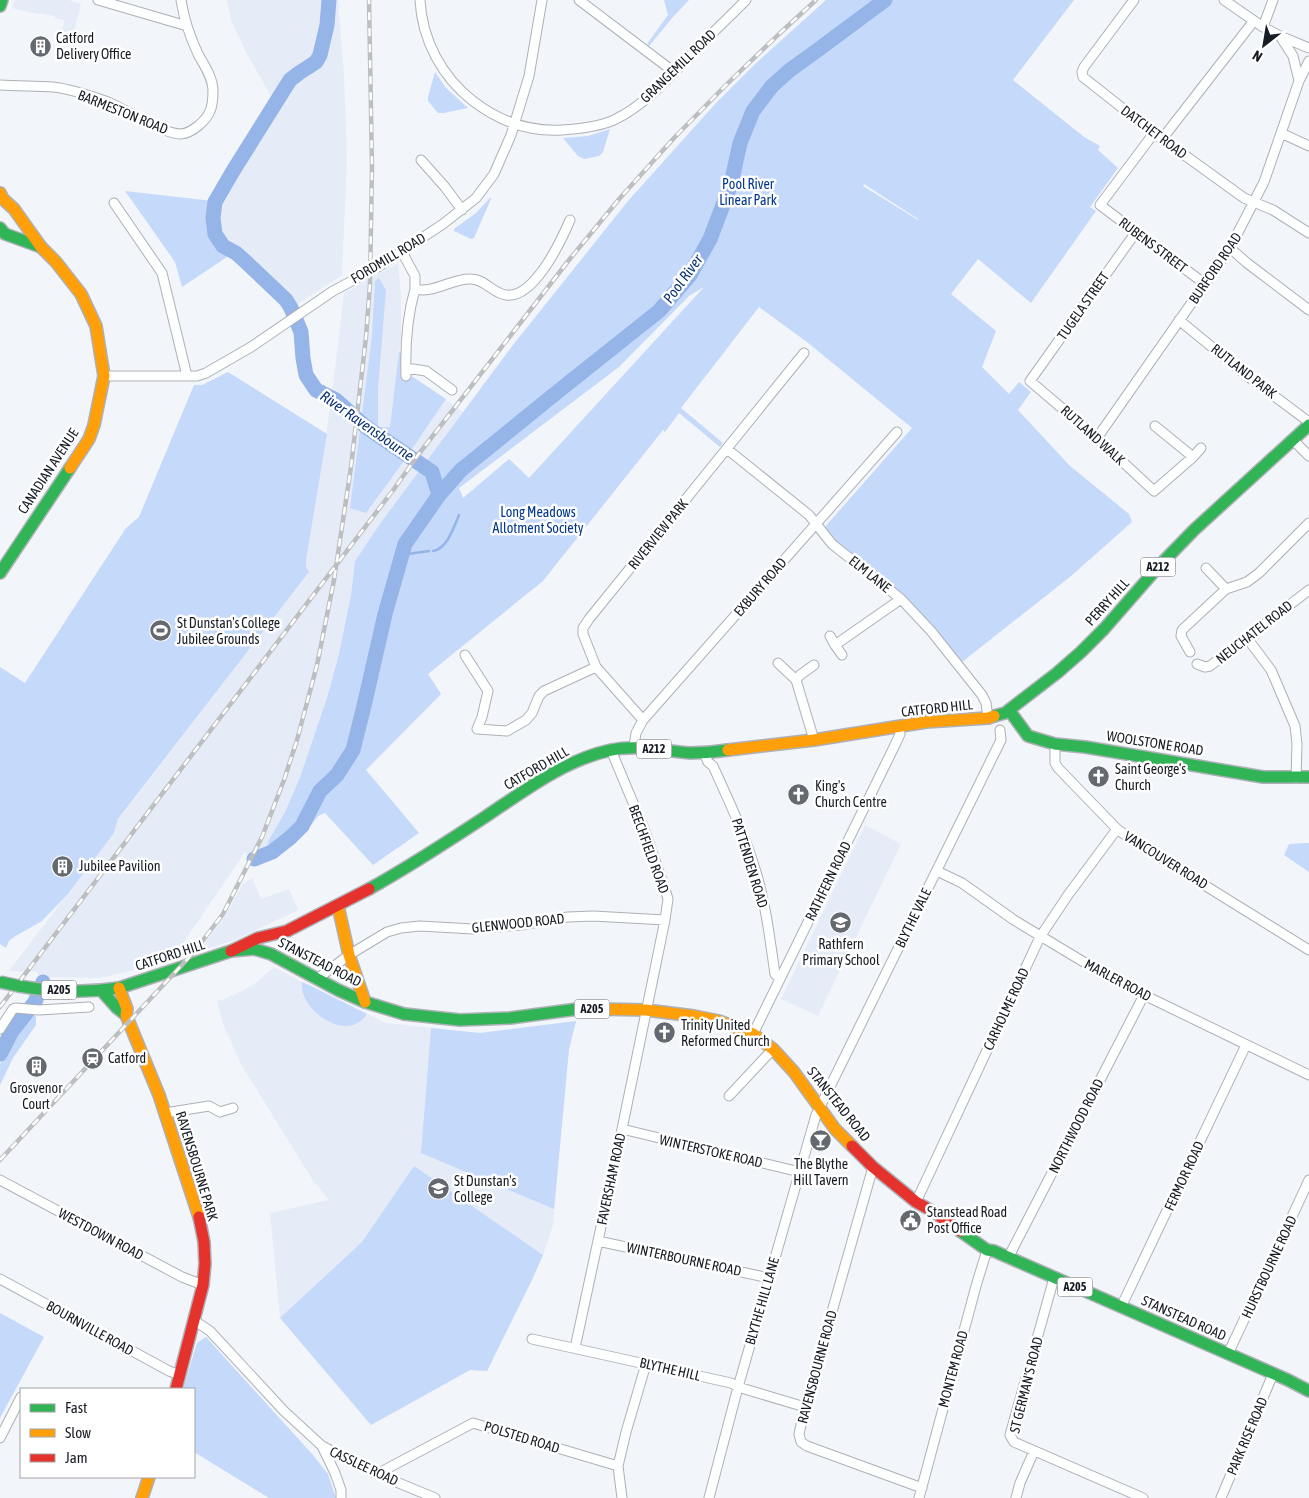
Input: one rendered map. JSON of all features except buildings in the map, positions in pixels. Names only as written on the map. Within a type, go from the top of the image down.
[{"type":"main road","points":[[0,6],[2,0]]},
{"type":"main road","name":"CANADIAN AVENUE","points":[[0,194],[2,199],[14,209],[41,247],[56,262],[81,294],[96,326],[104,376],[94,425],[89,439],[0,573]]},
{"type":"main road","name":"CANADIAN AVENUE","points":[[2,233],[41,247]]},
{"type":"main road","name":"PERRY HILL","points":[[1009,710],[1081,652],[1194,530],[1293,440],[1309,423]]},
{"type":"main road","name":"CATFORD HILL","points":[[119,988],[231,951],[248,942],[287,931],[338,906],[553,773],[578,760],[611,750],[634,748],[704,753],[814,740],[926,722],[988,718],[1001,715],[1009,710]]},
{"type":"main road","name":"WOOLSTONE ROAD","points":[[1009,710],[1028,736],[1055,744],[1085,747],[1263,777],[1309,777]]},
{"type":"main road","name":"STANSTEAD ROAD","points":[[338,906],[349,955],[365,1002]]},
{"type":"main road","name":"CATFORD HILL","points":[[261,950],[282,937],[287,931]]},
{"type":"main road","name":"STANSTEAD ROAD","points":[[231,951],[254,948],[261,950],[365,1002],[404,1014],[460,1020],[510,1018],[578,1009],[646,1010],[694,1016],[719,1022],[753,1034],[773,1049],[794,1072],[835,1128],[873,1167],[916,1202],[934,1212],[987,1250],[994,1251],[1228,1354],[1309,1392]]},
{"type":"main road","name":"A205","points":[[0,982],[42,990],[100,990],[119,988]]},
{"type":"main road","name":"RAVENSBOURNE PARK","points":[[119,988],[127,1009],[126,1015],[165,1113],[198,1214],[203,1236],[205,1256],[203,1285],[176,1388]]},
{"type":"main road","name":"RAVENSBOURNE PARK","points":[[100,990],[108,1003],[121,1014],[126,1015]]},
{"type":"main road","points":[[142,1498],[150,1478]]},
{"type":"street","points":[[98,0],[187,26]]},
{"type":"street","name":"BARMESTON ROAD","points":[[0,85],[74,91],[108,102],[173,133],[183,134],[203,121],[210,111],[213,102],[210,76],[198,54],[187,26],[181,0]]},
{"type":"street","name":"GRANGEMILL ROAD","points":[[420,0],[428,41],[438,62],[461,91],[479,106],[515,124],[529,128],[555,130],[583,128],[606,122],[640,104],[746,0]]},
{"type":"street","name":"FORDMILL ROAD","points":[[104,376],[197,376],[206,374],[251,347],[333,291],[378,268],[462,210],[476,198],[491,178],[505,151],[515,124],[530,76],[542,0]]},
{"type":"street","points":[[579,0],[674,72]]},
{"type":"street","name":"DATCHET ROAD","points":[[1134,0],[1084,67],[1082,74],[1085,80],[1244,198],[1274,210],[1309,233]]},
{"type":"street","points":[[1224,0],[1253,22],[1309,48]]},
{"type":"street","points":[[1263,27],[1273,0]]},
{"type":"street","points":[[1162,139],[1253,22]]},
{"type":"street","points":[[1280,36],[1293,56],[1300,81]]},
{"type":"street","name":"BURFORD ROAD","points":[[1097,438],[1230,248],[1264,182],[1309,61]]},
{"type":"street","points":[[1281,132],[1309,146]]},
{"type":"street","name":"RUBENS STREET","points":[[1154,133],[1100,205],[1205,284]]},
{"type":"street","points":[[421,160],[449,191],[462,210]]},
{"type":"street","points":[[114,202],[162,273],[187,376]]},
{"type":"street","points":[[415,289],[428,290],[469,279],[479,280],[500,294],[517,294],[530,284],[550,260],[570,220]]},
{"type":"street","points":[[17,237],[22,232],[25,224]]},
{"type":"street","name":"TUGELA STREET","points":[[1030,380],[1136,232]]},
{"type":"street","points":[[1230,248],[1309,310]]},
{"type":"street","points":[[402,252],[416,276],[409,314],[406,372],[426,371],[452,390]]},
{"type":"street","name":"RUTLAND PARK","points":[[1179,320],[1246,375],[1309,423]]},
{"type":"street","name":"RIVERVIEW PARK","points":[[643,720],[596,667],[583,634],[585,624],[804,353]]},
{"type":"street","name":"RUTLAND WALK","points":[[1030,380],[1154,491],[1193,458]]},
{"type":"street","points":[[1155,426],[1193,458],[1200,448]]},
{"type":"street","name":"EXBURY ROAD","points":[[634,748],[636,733],[643,720],[897,432]]},
{"type":"street","points":[[1293,440],[1309,456]]},
{"type":"street","name":"ELM LANE","points":[[727,449],[809,515],[832,544],[901,599],[930,631],[982,695],[986,703],[988,718]]},
{"type":"street","points":[[1190,652],[1181,636],[1182,630],[1226,589],[1247,582],[1259,573],[1309,523]]},
{"type":"street","points":[[1206,568],[1226,589]]},
{"type":"street","name":"NEUCHATEL ROAD","points":[[1197,664],[1204,667],[1210,666],[1309,590]]},
{"type":"street","points":[[835,645],[901,599]]},
{"type":"street","points":[[830,636],[842,655]]},
{"type":"street","points":[[1247,638],[1271,670],[1295,726],[1297,744],[1296,778]]},
{"type":"street","points":[[465,654],[488,691],[477,729],[507,731],[526,720],[532,713],[539,696],[544,691],[596,667]]},
{"type":"street","points":[[778,663],[796,680],[814,740]]},
{"type":"street","points":[[796,680],[814,664]]},
{"type":"street","name":"RATHFERN ROAD","points":[[753,1034],[894,747],[900,734],[899,727]]},
{"type":"street","name":"BLYTHE VALE","points":[[820,1106],[834,1082],[1001,740],[1000,730]]},
{"type":"street","name":"VANCOUVER ROAD","points":[[1055,744],[1055,763],[1058,768],[1116,829],[1309,950]]},
{"type":"street","name":"BEECHFIELD ROAD","points":[[611,750],[644,829],[668,899],[646,1010]]},
{"type":"street","name":"PATTENDEN ROAD","points":[[704,753],[708,762],[713,766],[732,805],[756,873],[765,907],[775,974],[780,979]]},
{"type":"street","name":"CARHOLME ROAD","points":[[916,1202],[1040,937],[1116,829]]},
{"type":"street","name":"MARLER ROAD","points":[[937,870],[962,882],[996,908],[1040,937],[1144,995],[1309,1075]]},
{"type":"street","name":"GLENWOOD ROAD","points":[[317,979],[349,955],[387,932],[401,928],[420,926],[473,929],[521,925],[568,917],[593,916],[664,920]]},
{"type":"street","name":"NORTHWOOD ROAD","points":[[1008,1258],[1144,995]]},
{"type":"street","points":[[0,1029],[13,1009],[16,1008],[39,1010],[89,1007]]},
{"type":"street","name":"FAVERSHAM ROAD","points":[[575,1348],[646,1010]]},
{"type":"street","name":"FERMOR ROAD","points":[[1121,1307],[1246,1045]]},
{"type":"street","points":[[729,1096],[773,1049]]},
{"type":"street","points":[[165,1113],[209,1106],[220,1112],[233,1108]]},
{"type":"street","name":"BLYTHE HILL LANE","points":[[709,1498],[738,1387],[820,1106]]},
{"type":"street","name":"WINTERSTOKE ROAD","points":[[622,1130],[800,1172]]},
{"type":"street","name":"RAVENSBOURNE ROAD","points":[[873,1167],[799,1434],[801,1442],[807,1446],[922,1488]]},
{"type":"street","name":"WESTDOWN ROAD","points":[[0,1180],[182,1277],[203,1285]]},
{"type":"street","name":"HURSTBOURNE ROAD","points":[[1228,1354],[1309,1180]]},
{"type":"street","name":"WINTERBOURNE ROAD","points":[[598,1241],[769,1278]]},
{"type":"street","name":"MONTEM ROAD","points":[[919,1498],[973,1295],[987,1250]]},
{"type":"street","name":"ST GERMAN'S ROAD","points":[[1054,1278],[1010,1435],[1014,1442],[1143,1498]]},
{"type":"street","name":"BOURNVILLE ROAD","points":[[0,1279],[180,1375]]},
{"type":"street","points":[[195,1321],[210,1331],[284,1411],[322,1446],[335,1473],[341,1490],[341,1498]]},
{"type":"street","name":"BLYTHE HILL","points":[[532,1339],[731,1383],[738,1387],[805,1407]]},
{"type":"street","points":[[622,1498],[618,1466],[646,1364]]},
{"type":"street","name":"PARK RISE ROAD","points":[[1221,1498],[1273,1374]]},
{"type":"street","points":[[0,1438],[20,1399]]},
{"type":"street","name":"POLSTED ROAD","points":[[377,1474],[473,1423],[618,1466]]},
{"type":"street","name":"CASSLEE ROAD","points":[[322,1446],[377,1474],[435,1498]]},
{"type":"street","points":[[1016,1498],[1020,1483],[1034,1451]]},
{"type":"shaded area","points":[[15,0],[69,0],[81,4],[74,31],[62,32],[64,20],[55,18],[55,16],[12,8]]},
{"type":"shaded area","points":[[227,0],[325,0],[317,53],[313,60],[294,72],[284,83],[273,104],[271,96],[247,54],[231,20]]},
{"type":"shaded area","points":[[332,0],[338,0],[344,75],[347,159],[342,275],[293,307],[288,298],[221,239],[217,228],[216,211],[218,202],[236,172],[282,104],[292,85],[301,75],[320,62],[331,25]]},
{"type":"shaded area","points":[[398,263],[401,296],[401,337],[397,374],[413,377],[463,412],[379,525],[355,561],[351,595],[339,654],[327,698],[300,777],[258,866],[245,852],[171,961],[101,978],[40,977],[37,972],[9,971],[114,833],[118,820],[309,572],[306,560],[331,403],[344,293]]},
{"type":"shaded area","name":"Rathfern Primary School","points":[[865,825],[901,844],[818,1016],[781,999]]},
{"type":"shaded area","points":[[252,878],[261,899],[289,889],[298,910],[237,939],[198,952],[225,916],[243,884]]},
{"type":"shaded area","name":"St Dunstan's College","points":[[274,967],[386,1023],[480,1033],[576,1021],[569,1049],[553,1225],[543,1255],[487,1371],[470,1370],[371,1425],[280,1318],[270,1213],[329,1200],[312,1179],[242,1066],[223,1024],[217,1001],[246,989]]},
{"type":"green space","points":[[664,0],[689,0],[649,46],[647,44],[668,15]]},
{"type":"green space","points":[[826,0],[1074,0],[1013,80],[1084,137],[1100,146],[1098,150],[1118,168],[1090,207],[1096,211],[1031,303],[978,259],[951,294],[996,331],[982,367],[1009,394],[1019,382],[1031,392],[1018,410],[1070,466],[1129,514],[1132,522],[1071,576],[962,662],[929,623],[837,543],[824,528],[912,428],[807,342],[759,307],[681,408],[723,443],[720,447],[679,413],[665,432],[663,430],[543,581],[428,674],[441,694],[366,770],[419,833],[373,865],[325,813],[318,816],[308,829],[292,844],[258,866],[300,777],[327,698],[339,654],[351,595],[355,561],[379,525],[513,345],[628,201],[716,103],[754,65]],"holes":[[[864,184],[918,219],[918,220],[863,186]],[[704,287],[529,478],[509,459],[463,498],[459,488],[619,367],[689,296]]]},
{"type":"green space","points":[[435,72],[446,88],[468,108],[438,113],[428,101]]},
{"type":"green space","points":[[610,129],[603,152],[599,156],[584,159],[578,156],[563,138],[588,136]]},
{"type":"green space","points":[[125,191],[213,201],[210,217],[211,231],[218,244],[230,255],[182,287],[175,262]]},
{"type":"green space","points":[[490,198],[474,238],[471,239],[454,231],[454,229],[476,213]]},
{"type":"green space","points":[[379,278],[386,290],[378,389],[378,427],[390,427],[399,352],[402,353],[405,375],[413,377],[446,399],[366,513],[350,508],[372,336],[375,281]]},
{"type":"green space","name":"St Dunstan's College Jubilee Grounds","points":[[228,372],[327,434],[306,560],[309,572],[118,819],[114,833],[67,895],[42,921],[9,941],[6,948],[0,944],[0,667],[25,683],[126,528],[139,517],[194,385],[202,385]]},
{"type":"green space","points":[[1309,843],[1309,872],[1284,855],[1289,844]]},
{"type":"green space","points":[[302,982],[367,1014],[358,1023],[348,1026],[337,1025],[326,1020],[308,1003],[303,992]]},
{"type":"green space","points":[[29,1015],[36,1016],[36,1025],[13,1058],[0,1085],[0,1064]]},
{"type":"green space","points":[[576,1021],[569,1049],[554,1209],[421,1153],[431,1028],[480,1033]]},
{"type":"green space","points":[[414,1166],[543,1255],[487,1371],[470,1370],[371,1425],[280,1318],[362,1242]]},
{"type":"green space","points":[[0,1313],[44,1337],[0,1418]]},
{"type":"green space","points":[[206,1337],[313,1455],[328,1474],[336,1498],[269,1498],[195,1453],[195,1388],[183,1388],[197,1343]]},
{"type":"waterway","name":"River Ravensbourne","points":[[254,859],[272,852],[302,826],[320,791],[337,775],[353,750],[385,614],[405,544],[439,495],[432,472],[366,427],[336,400],[316,390],[306,375],[301,332],[286,300],[236,253],[223,246],[215,234],[213,218],[215,202],[233,171],[290,80],[316,62],[320,55],[327,25],[329,0]]},
{"type":"waterway","name":"Pool River","points":[[439,495],[461,470],[659,311],[690,275],[710,239],[731,184],[740,143],[753,111],[772,86],[790,70],[885,0]]},
{"type":"waterway","points":[[433,551],[446,542],[459,515]]},
{"type":"waterway","points":[[401,555],[429,551]]},
{"type":"waterway","name":"River Ravensbourne","points":[[0,1054],[12,1031],[35,1002],[43,982]]},
{"type":"railway","points":[[0,1160],[194,952],[223,914],[262,837],[297,740],[317,665],[334,580],[351,467],[366,337],[370,284],[372,167],[369,0]]},
{"type":"railway","points":[[0,1007],[418,455],[569,260],[620,198],[674,138],[725,86],[816,0]]},
{"type":"traffic: fast","points":[[0,6],[2,0]]},
{"type":"traffic: fast","points":[[0,228],[5,234],[41,247]]},
{"type":"traffic: fast","points":[[994,716],[1005,713],[1081,652],[1194,530],[1309,425]]},
{"type":"traffic: fast","points":[[0,573],[70,468]]},
{"type":"traffic: fast","points":[[1009,710],[1028,736],[1055,744],[1085,747],[1263,777],[1309,777]]},
{"type":"traffic: fast","points":[[369,889],[428,854],[530,787],[577,761],[621,748],[690,753],[728,750]]},
{"type":"traffic: fast","points":[[19,986],[69,991],[119,988],[231,951],[254,949],[271,954],[338,990],[365,1002],[404,1014],[460,1020],[510,1018],[578,1009],[598,1009]]},
{"type":"traffic: fast","points":[[0,982],[19,986]]},
{"type":"traffic: fast","points":[[101,990],[126,1015]]},
{"type":"traffic: fast","points":[[960,1231],[987,1250],[994,1251],[1288,1380],[1309,1391]]},
{"type":"traffic: slow","points":[[0,193],[41,247],[56,262],[81,294],[96,326],[104,376],[94,425],[89,439],[70,468]]},
{"type":"traffic: slow","points":[[728,750],[814,740],[926,722],[994,716]]},
{"type":"traffic: slow","points":[[338,906],[349,955],[365,1002]]},
{"type":"traffic: slow","points":[[119,988],[127,1009],[126,1015],[159,1095],[199,1217]]},
{"type":"traffic: slow","points":[[598,1009],[646,1010],[694,1016],[719,1021],[753,1034],[773,1049],[794,1072],[835,1129],[852,1146]]},
{"type":"traffic: slow","points":[[142,1498],[149,1478]]},
{"type":"traffic: jam","points":[[231,951],[258,938],[287,931],[369,889]]},
{"type":"traffic: jam","points":[[852,1146],[873,1167],[916,1202],[934,1212],[960,1231]]},
{"type":"traffic: jam","points":[[176,1388],[203,1285],[205,1264],[204,1242],[199,1217]]},
{"type":"place","name":"Catford Delivery Office","points":[[40,46]]},
{"type":"place","name":"St Dunstan's College Jubilee Grounds","points":[[161,631]]},
{"type":"place","name":"Saint George's Church","points":[[1099,777]]},
{"type":"place","name":"King's Church Centre","points":[[799,794]]},
{"type":"place","name":"Jubilee Pavilion","points":[[63,866]]},
{"type":"place","name":"Rathfern Primary School","points":[[841,922]]},
{"type":"place","name":"Trinity United Reformed Church","points":[[665,1033]]},
{"type":"place","name":"Catford","points":[[92,1058]]},
{"type":"place","name":"Grosvenor Court","points":[[36,1066]]},
{"type":"place","name":"The Blythe Hill Tavern","points":[[821,1141]]},
{"type":"place","name":"St Dunstan's College","points":[[438,1189]]},
{"type":"place","name":"Stanstead Road Post Office","points":[[911,1220]]},
{"type":"park label","name":"Pool River Linear Park","points":[[748,192]]},
{"type":"park label","name":"Long Meadows Allotment Society","points":[[538,520]]}]
